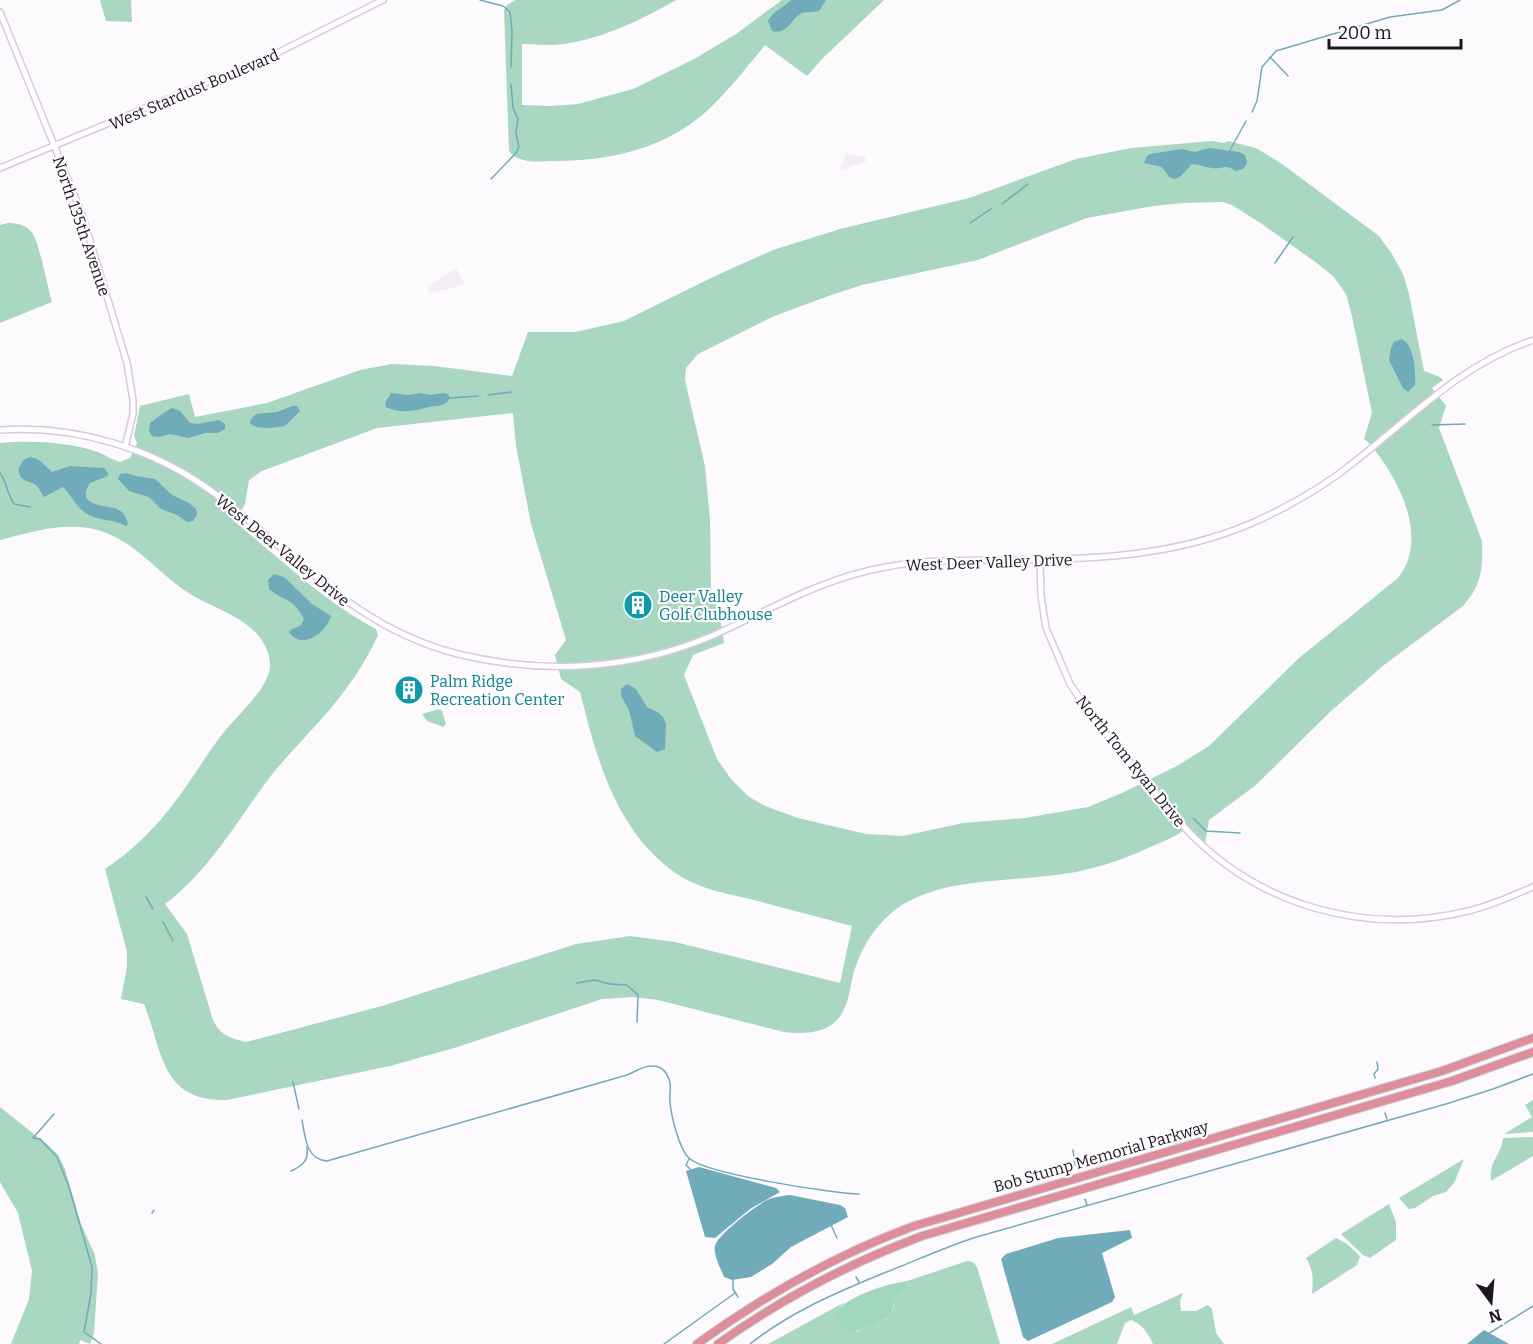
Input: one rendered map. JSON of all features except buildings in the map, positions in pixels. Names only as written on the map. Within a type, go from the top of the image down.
[{"type":"highway","name":"Bob Stump Memorial Parkway","points":[[697,1344],[759,1301],[809,1272],[861,1247],[914,1226],[1442,1071],[1533,1038]]},
{"type":"highway","name":"Bob Stump Memorial Parkway","points":[[718,1344],[766,1312],[813,1285],[873,1255],[922,1236],[1452,1081],[1533,1052]]},
{"type":"street","name":"West Stardust Boulevard","points":[[0,168],[269,57],[383,0]]},
{"type":"street","name":"North 135th Avenue","points":[[0,12],[95,252],[133,390],[133,414],[125,447]]},
{"type":"street","name":"West Deer Valley Drive","points":[[0,430],[40,430],[66,433],[125,447],[170,466],[215,494],[318,581],[371,618],[438,648],[493,661],[525,665],[591,665],[648,657],[687,646],[811,588],[886,566],[943,561],[1106,558],[1199,541],[1252,523],[1308,493],[1350,465],[1460,376],[1496,355],[1533,340]]},
{"type":"street","name":"North Tom Ryan Drive","points":[[1040,559],[1041,596],[1046,628],[1070,684],[1093,718],[1186,830],[1237,873],[1284,898],[1308,907],[1370,919],[1422,918],[1469,911],[1533,887]]},
{"type":"shaded area","points":[[846,153],[865,157],[866,162],[840,170]]},
{"type":"shaded area","points":[[456,268],[464,283],[429,293],[427,287]]},
{"type":"green space","points":[[100,0],[131,0],[132,22],[106,21]]},
{"type":"green space","points":[[515,0],[676,0],[608,33],[559,45],[522,44],[522,105],[550,106],[578,104],[633,89],[694,59],[736,34],[782,0],[884,0],[807,76],[765,45],[708,110],[675,134],[637,150],[617,155],[537,162],[524,160],[509,151],[504,10]]},
{"type":"green space","points":[[1228,141],[1256,148],[1282,164],[1379,236],[1403,274],[1424,371],[1443,380],[1432,388],[1446,406],[1439,428],[1482,541],[1482,560],[1478,583],[1463,606],[1384,665],[1331,711],[1256,785],[1209,820],[1205,844],[1188,827],[1164,841],[1099,867],[1060,875],[979,882],[944,888],[904,904],[886,917],[866,943],[853,974],[847,1002],[840,1016],[828,1027],[820,1030],[802,1033],[784,1032],[658,1000],[633,997],[602,999],[454,1048],[390,1066],[227,1100],[205,1098],[189,1093],[177,1083],[161,1056],[144,1004],[121,999],[127,952],[105,869],[142,839],[171,807],[220,737],[263,685],[270,667],[269,657],[260,638],[247,625],[187,592],[132,547],[108,533],[82,527],[58,527],[0,540],[0,443],[62,444],[98,452],[120,462],[130,458],[137,443],[134,436],[140,406],[189,394],[195,417],[267,403],[360,370],[392,364],[434,366],[512,376],[528,332],[575,332],[624,321],[773,250],[840,229],[969,198],[1076,159],[1131,148]],"holes":[[[1223,202],[1232,205],[1262,224],[1318,264],[1333,276],[1346,294],[1372,413],[1364,439],[1374,449],[1398,487],[1409,518],[1411,549],[1398,578],[1299,658],[1209,746],[1177,766],[1088,807],[1025,818],[963,823],[903,836],[866,834],[798,818],[765,806],[748,796],[731,779],[717,759],[684,675],[693,655],[724,643],[711,587],[710,519],[705,466],[685,380],[686,368],[698,354],[772,317],[862,285],[978,260],[1087,218],[1153,206]],[[513,413],[516,446],[531,524],[566,640],[555,655],[561,679],[580,692],[602,768],[624,816],[638,837],[656,857],[677,874],[695,884],[852,926],[840,983],[675,942],[630,936],[576,944],[382,1006],[246,1042],[231,1038],[219,1030],[213,1020],[187,934],[165,904],[181,891],[209,861],[270,777],[325,715],[361,667],[378,635],[376,629],[356,618],[320,592],[235,522],[245,504],[249,480],[262,471],[377,428]]]},
{"type":"green space","points":[[8,223],[22,225],[33,234],[52,302],[0,323],[0,225]]},
{"type":"green space","points":[[439,709],[442,711],[446,724],[443,727],[427,721],[422,714]]},
{"type":"green space","points":[[1533,1100],[1533,1132],[1504,1134],[1532,1117],[1525,1105]]},
{"type":"green space","points":[[0,1107],[49,1146],[58,1155],[65,1169],[81,1224],[95,1255],[98,1274],[94,1333],[90,1344],[80,1340],[79,1344],[11,1344],[29,1299],[32,1271],[18,1213],[0,1182]]},
{"type":"green space","points":[[1533,1137],[1533,1156],[1491,1181],[1493,1163],[1503,1138]]},
{"type":"green space","points":[[1464,1159],[1454,1183],[1446,1192],[1409,1209],[1399,1198]]},
{"type":"green space","points":[[1389,1204],[1396,1222],[1396,1240],[1370,1258],[1363,1255],[1341,1234]]},
{"type":"green space","points":[[1336,1238],[1360,1256],[1357,1265],[1312,1294],[1312,1271],[1306,1258]]},
{"type":"green space","points":[[967,1261],[973,1262],[977,1267],[1000,1344],[768,1344],[845,1302],[835,1311],[857,1332],[890,1316],[895,1299],[908,1287],[907,1281]]},
{"type":"green space","points":[[907,1281],[908,1287],[895,1299],[890,1316],[879,1323],[848,1333],[842,1327],[835,1311],[843,1305],[869,1291]]},
{"type":"green space","points":[[1183,1293],[1180,1301],[1181,1311],[1196,1311],[1208,1305],[1212,1309],[1216,1333],[1224,1344],[1153,1344],[1145,1330],[1131,1320],[1125,1323],[1117,1344],[1052,1344],[1131,1307],[1134,1315]]},
{"type":"water","points":[[791,0],[826,0],[819,11],[802,13],[785,29],[772,31],[768,21],[775,12]]},
{"type":"water","points":[[1209,148],[1239,152],[1245,155],[1247,163],[1243,169],[1236,171],[1228,167],[1216,168],[1192,164],[1175,179],[1169,177],[1162,167],[1144,163],[1150,154],[1182,149],[1195,152]]},
{"type":"water","points":[[1401,339],[1409,346],[1414,366],[1415,385],[1408,392],[1403,388],[1389,360],[1394,342]]},
{"type":"water","points":[[391,393],[431,395],[443,393],[448,394],[450,398],[441,405],[402,411],[386,407],[385,403]]},
{"type":"water","points":[[297,406],[300,411],[285,426],[262,428],[250,423],[256,414],[277,412]]},
{"type":"water","points":[[173,408],[180,411],[190,423],[198,424],[219,420],[225,424],[225,429],[218,433],[205,433],[188,438],[170,434],[152,436],[149,431],[150,423]]},
{"type":"water","points":[[30,457],[38,459],[52,472],[70,466],[104,468],[108,476],[90,483],[86,497],[94,504],[119,510],[125,515],[128,524],[126,526],[89,515],[77,505],[63,487],[44,497],[36,485],[20,476],[21,463]]},
{"type":"water","points":[[126,473],[155,479],[172,495],[196,509],[197,515],[193,521],[187,522],[161,509],[149,497],[129,491],[118,479],[120,474]]},
{"type":"water","points":[[274,574],[284,577],[312,604],[331,616],[319,634],[307,640],[300,640],[289,632],[300,626],[304,619],[292,603],[269,589],[268,580]]},
{"type":"water","points":[[627,684],[636,689],[647,707],[663,717],[666,724],[665,749],[657,752],[635,736],[629,710],[621,696],[621,689]]},
{"type":"water","points":[[699,1167],[776,1188],[780,1192],[750,1209],[715,1238],[705,1237],[686,1171]]},
{"type":"water","points":[[790,1195],[840,1205],[845,1208],[848,1217],[791,1247],[772,1264],[751,1277],[732,1280],[724,1277],[715,1254],[718,1241],[738,1221],[762,1203],[772,1198]]},
{"type":"water","points":[[1130,1230],[1132,1238],[1102,1253],[1115,1297],[1112,1302],[1028,1341],[1023,1337],[1001,1259],[1006,1254],[1058,1238]]},
{"type":"water","points":[[1484,1330],[1509,1344],[1467,1344]]},
{"type":"waterway","points":[[480,0],[503,6],[510,12],[511,67]]},
{"type":"waterway","points":[[1252,112],[1257,101],[1262,67],[1276,51],[1390,17],[1442,10],[1460,0]]},
{"type":"waterway","points":[[1270,57],[1288,76]]},
{"type":"waterway","points":[[491,179],[519,147],[516,133],[518,119],[513,108],[511,84]]},
{"type":"waterway","points":[[1229,152],[1246,121]]},
{"type":"waterway","points":[[1002,204],[1028,184]]},
{"type":"waterway","points":[[970,223],[991,209]]},
{"type":"waterway","points":[[1275,263],[1293,237]]},
{"type":"waterway","points":[[488,395],[511,392]]},
{"type":"waterway","points":[[449,398],[478,396]]},
{"type":"waterway","points":[[1432,425],[1465,424]]},
{"type":"waterway","points":[[0,473],[14,504],[30,507]]},
{"type":"waterway","points":[[1193,818],[1206,831],[1240,833]]},
{"type":"waterway","points":[[146,897],[153,909]]},
{"type":"waterway","points":[[163,922],[173,941]]},
{"type":"waterway","points":[[577,983],[594,980],[627,985],[638,995],[637,1022]]},
{"type":"waterway","points":[[1375,1078],[1374,1074],[1378,1069],[1377,1062]]},
{"type":"waterway","points":[[302,1120],[311,1152],[320,1160],[327,1161],[627,1075],[646,1067],[656,1066],[663,1070],[669,1079],[674,1123],[679,1140],[689,1158],[700,1164],[742,1176],[859,1194]]},
{"type":"waterway","points":[[750,1344],[780,1323],[828,1297],[973,1238],[1446,1104],[1533,1074]]},
{"type":"waterway","points":[[293,1082],[299,1109]]},
{"type":"waterway","points":[[1385,1113],[1387,1119]]},
{"type":"waterway","points":[[54,1114],[33,1138],[40,1139],[57,1157],[69,1187],[92,1267],[91,1293],[84,1332],[101,1344]]},
{"type":"waterway","points":[[291,1171],[304,1162],[307,1147]]},
{"type":"waterway","points":[[1073,1150],[1075,1165]]},
{"type":"waterway","points":[[689,1159],[686,1165],[691,1170]]},
{"type":"waterway","points":[[1085,1199],[1087,1205]]},
{"type":"waterway","points":[[831,1225],[837,1238]]},
{"type":"waterway","points":[[856,1277],[859,1282]]},
{"type":"waterway","points":[[733,1278],[733,1289],[738,1297]]},
{"type":"waterway","points":[[664,1344],[735,1293]]},
{"type":"waterway","points":[[1488,1334],[1533,1306]]},
{"type":"place","name":"Deer Valley Golf Clubhouse","points":[[638,605]]},
{"type":"place","name":"Palm Ridge Recreation Center","points":[[409,690]]}]
